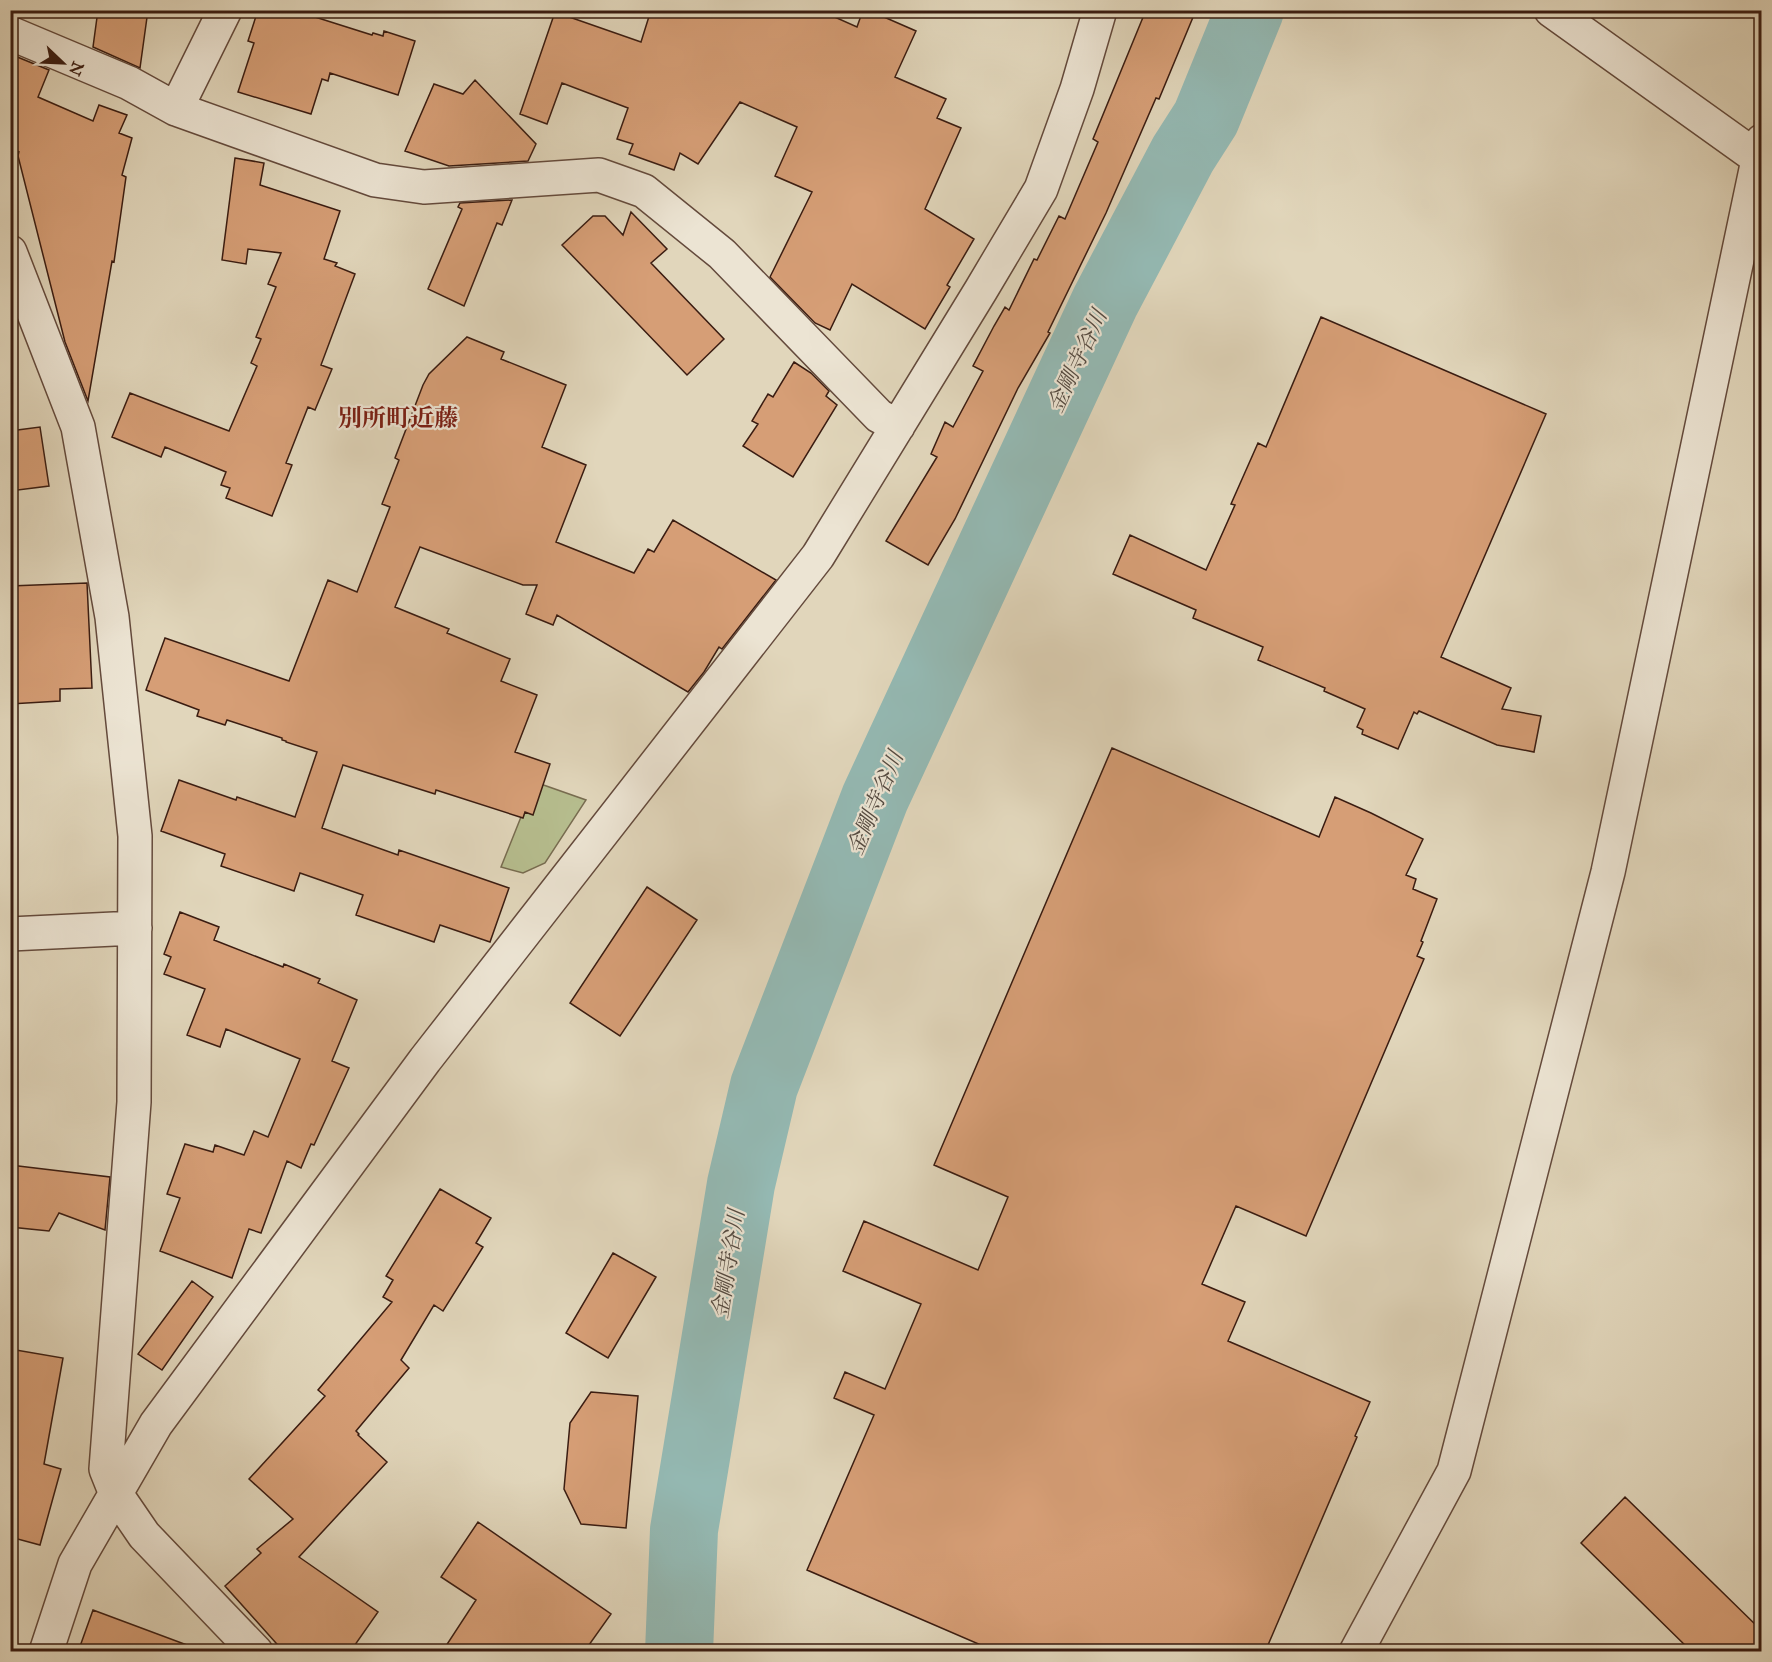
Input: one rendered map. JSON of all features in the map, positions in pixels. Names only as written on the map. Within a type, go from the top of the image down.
[{"type":"street","points":[[176,109],[225,10]]},
{"type":"street","points":[[46,1652],[75,1564],[156,1424],[424,1060],[819,556],[1041,189],[1077,88],[1100,10]]},
{"type":"street","points":[[1356,1652],[1454,1471],[1608,872],[1760,153],[1551,10]]},
{"type":"street","points":[[10,33],[129,83],[176,109],[375,180],[424,187],[599,175],[644,191],[722,254],[879,416],[898,426]]},
{"type":"street","points":[[10,252],[78,428],[112,617],[135,836],[134,1102],[106,1469],[116,1494],[144,1535],[255,1652]]},
{"type":"street","points":[[10,934],[135,928]]},
{"type":"green space","points":[[535,782],[586,800],[545,863],[523,873],[501,867]]},
{"type":"building","points":[[98,10],[148,10],[140,68],[93,47]]},
{"type":"building","points":[[258,10],[293,10],[372,35],[373,33],[383,36],[384,31],[415,41],[398,95],[330,73],[328,81],[322,79],[311,114],[238,92],[254,43],[248,41]]},
{"type":"building","points":[[651,10],[819,10],[857,27],[863,10],[868,10],[916,31],[895,77],[946,99],[937,118],[961,128],[925,209],[974,239],[947,285],[950,287],[925,329],[852,284],[830,330],[815,323],[770,277],[812,192],[775,176],[797,127],[740,102],[698,164],[680,153],[674,170],[629,154],[633,144],[617,139],[628,108],[562,83],[547,124],[520,114],[555,12],[641,42]]},
{"type":"building","points":[[1146,10],[1196,10],[1159,99],[1156,98],[1106,213],[1048,332],[1050,333],[1018,388],[955,519],[928,565],[886,541],[937,457],[931,454],[945,422],[953,427],[983,371],[973,366],[994,326],[1005,307],[1009,310],[1034,259],[1037,260],[1059,216],[1065,219],[1098,142],[1093,139]]},
{"type":"building","points":[[10,54],[49,70],[38,97],[93,121],[99,105],[127,115],[119,133],[132,138],[122,175],[126,177],[114,262],[112,261],[88,401],[65,342],[18,156],[19,151],[10,163]]},
{"type":"building","points":[[475,80],[536,144],[528,161],[449,166],[405,151],[434,84],[463,94]]},
{"type":"building","points":[[235,158],[264,163],[260,185],[340,211],[324,259],[337,263],[335,266],[355,274],[321,365],[332,369],[315,410],[308,407],[286,463],[292,465],[272,516],[226,498],[230,488],[221,485],[226,472],[165,447],[161,457],[112,437],[130,393],[229,431],[257,366],[251,363],[261,339],[256,337],[276,287],[268,284],[281,253],[248,249],[246,264],[222,260]]},
{"type":"building","points":[[512,200],[502,225],[497,223],[464,306],[428,289],[462,209],[458,207],[460,203]]},
{"type":"building","points":[[631,212],[667,249],[651,263],[724,339],[687,375],[562,245],[593,216],[605,216],[623,235]]},
{"type":"building","points":[[1321,317],[1546,414],[1441,657],[1511,688],[1502,709],[1541,716],[1534,752],[1497,745],[1419,711],[1417,714],[1414,712],[1398,749],[1362,734],[1363,730],[1357,727],[1365,709],[1324,691],[1325,688],[1258,660],[1263,647],[1193,618],[1196,610],[1113,574],[1130,535],[1206,570],[1235,505],[1231,504],[1258,443],[1266,447]]},
{"type":"building","points":[[467,337],[504,352],[501,359],[566,385],[542,447],[586,465],[556,542],[634,573],[648,549],[654,552],[673,520],[776,580],[722,649],[719,647],[704,672],[688,692],[557,615],[553,625],[526,614],[537,585],[523,585],[420,547],[395,607],[449,629],[447,633],[510,659],[501,681],[537,695],[515,752],[550,764],[533,815],[525,812],[523,818],[436,790],[435,794],[343,765],[322,828],[398,855],[399,850],[509,888],[490,942],[440,925],[434,942],[356,915],[363,895],[300,873],[294,891],[221,866],[225,854],[161,831],[179,780],[295,817],[317,752],[227,720],[225,725],[197,716],[199,710],[146,690],[165,638],[289,681],[328,580],[357,592],[390,507],[382,504],[399,460],[395,458],[423,385],[429,374]]},
{"type":"building","points":[[794,362],[811,373],[829,391],[826,396],[837,405],[793,477],[743,446],[758,424],[752,421],[768,394],[773,397]]},
{"type":"building","points":[[40,427],[49,486],[10,491],[10,431]]},
{"type":"building","points":[[87,583],[92,688],[60,689],[60,701],[10,704],[10,586]]},
{"type":"building","points":[[1112,748],[1319,837],[1335,797],[1371,813],[1423,839],[1406,875],[1416,879],[1413,889],[1437,899],[1417,956],[1424,959],[1306,1236],[1236,1206],[1202,1284],[1245,1302],[1228,1341],[1370,1402],[1265,1652],[997,1652],[807,1570],[874,1415],[834,1398],[845,1372],[885,1389],[921,1304],[843,1271],[864,1221],[978,1270],[1008,1197],[934,1165]]},
{"type":"building","points":[[647,887],[697,920],[620,1036],[570,1003]]},
{"type":"building","points":[[180,912],[219,927],[214,940],[320,979],[318,983],[357,1000],[332,1061],[349,1068],[301,1168],[287,1161],[261,1233],[249,1229],[232,1278],[160,1251],[180,1198],[167,1194],[185,1144],[213,1152],[215,1145],[244,1155],[254,1131],[268,1137],[300,1059],[226,1029],[220,1047],[187,1035],[205,989],[164,974],[171,957],[164,954]]},
{"type":"building","points":[[10,1165],[110,1177],[105,1230],[59,1213],[49,1231],[10,1227]]},
{"type":"building","points":[[440,1189],[491,1218],[476,1243],[483,1247],[443,1311],[434,1305],[401,1360],[409,1368],[356,1431],[387,1462],[299,1557],[378,1612],[350,1652],[284,1652],[225,1586],[261,1553],[257,1549],[293,1519],[249,1479],[325,1396],[318,1390],[392,1302],[383,1297],[393,1280],[386,1276]]},
{"type":"building","points":[[613,1253],[656,1277],[608,1358],[566,1333]]},
{"type":"building","points":[[192,1281],[213,1297],[162,1370],[138,1354]]},
{"type":"building","points":[[10,1349],[63,1358],[44,1464],[61,1469],[40,1545],[10,1537]]},
{"type":"building","points":[[591,1392],[638,1396],[626,1528],[581,1524],[564,1489],[570,1423]]},
{"type":"building","points":[[1625,1497],[1761,1630],[1761,1652],[1692,1652],[1581,1543]]},
{"type":"building","points":[[478,1522],[611,1614],[584,1652],[442,1652],[476,1600],[441,1577]]},
{"type":"building","points":[[93,1610],[195,1648],[194,1652],[78,1652]]},
{"type":"waterway","name":"金剛寺谷川","points":[[679,1652],[684,1530],[741,1184],[764,1086],[875,798],[1105,302],[1183,154],[1206,118],[1250,10]]},
{"type":"district","name":"別所町近藤","points":[[398,418]]}]
